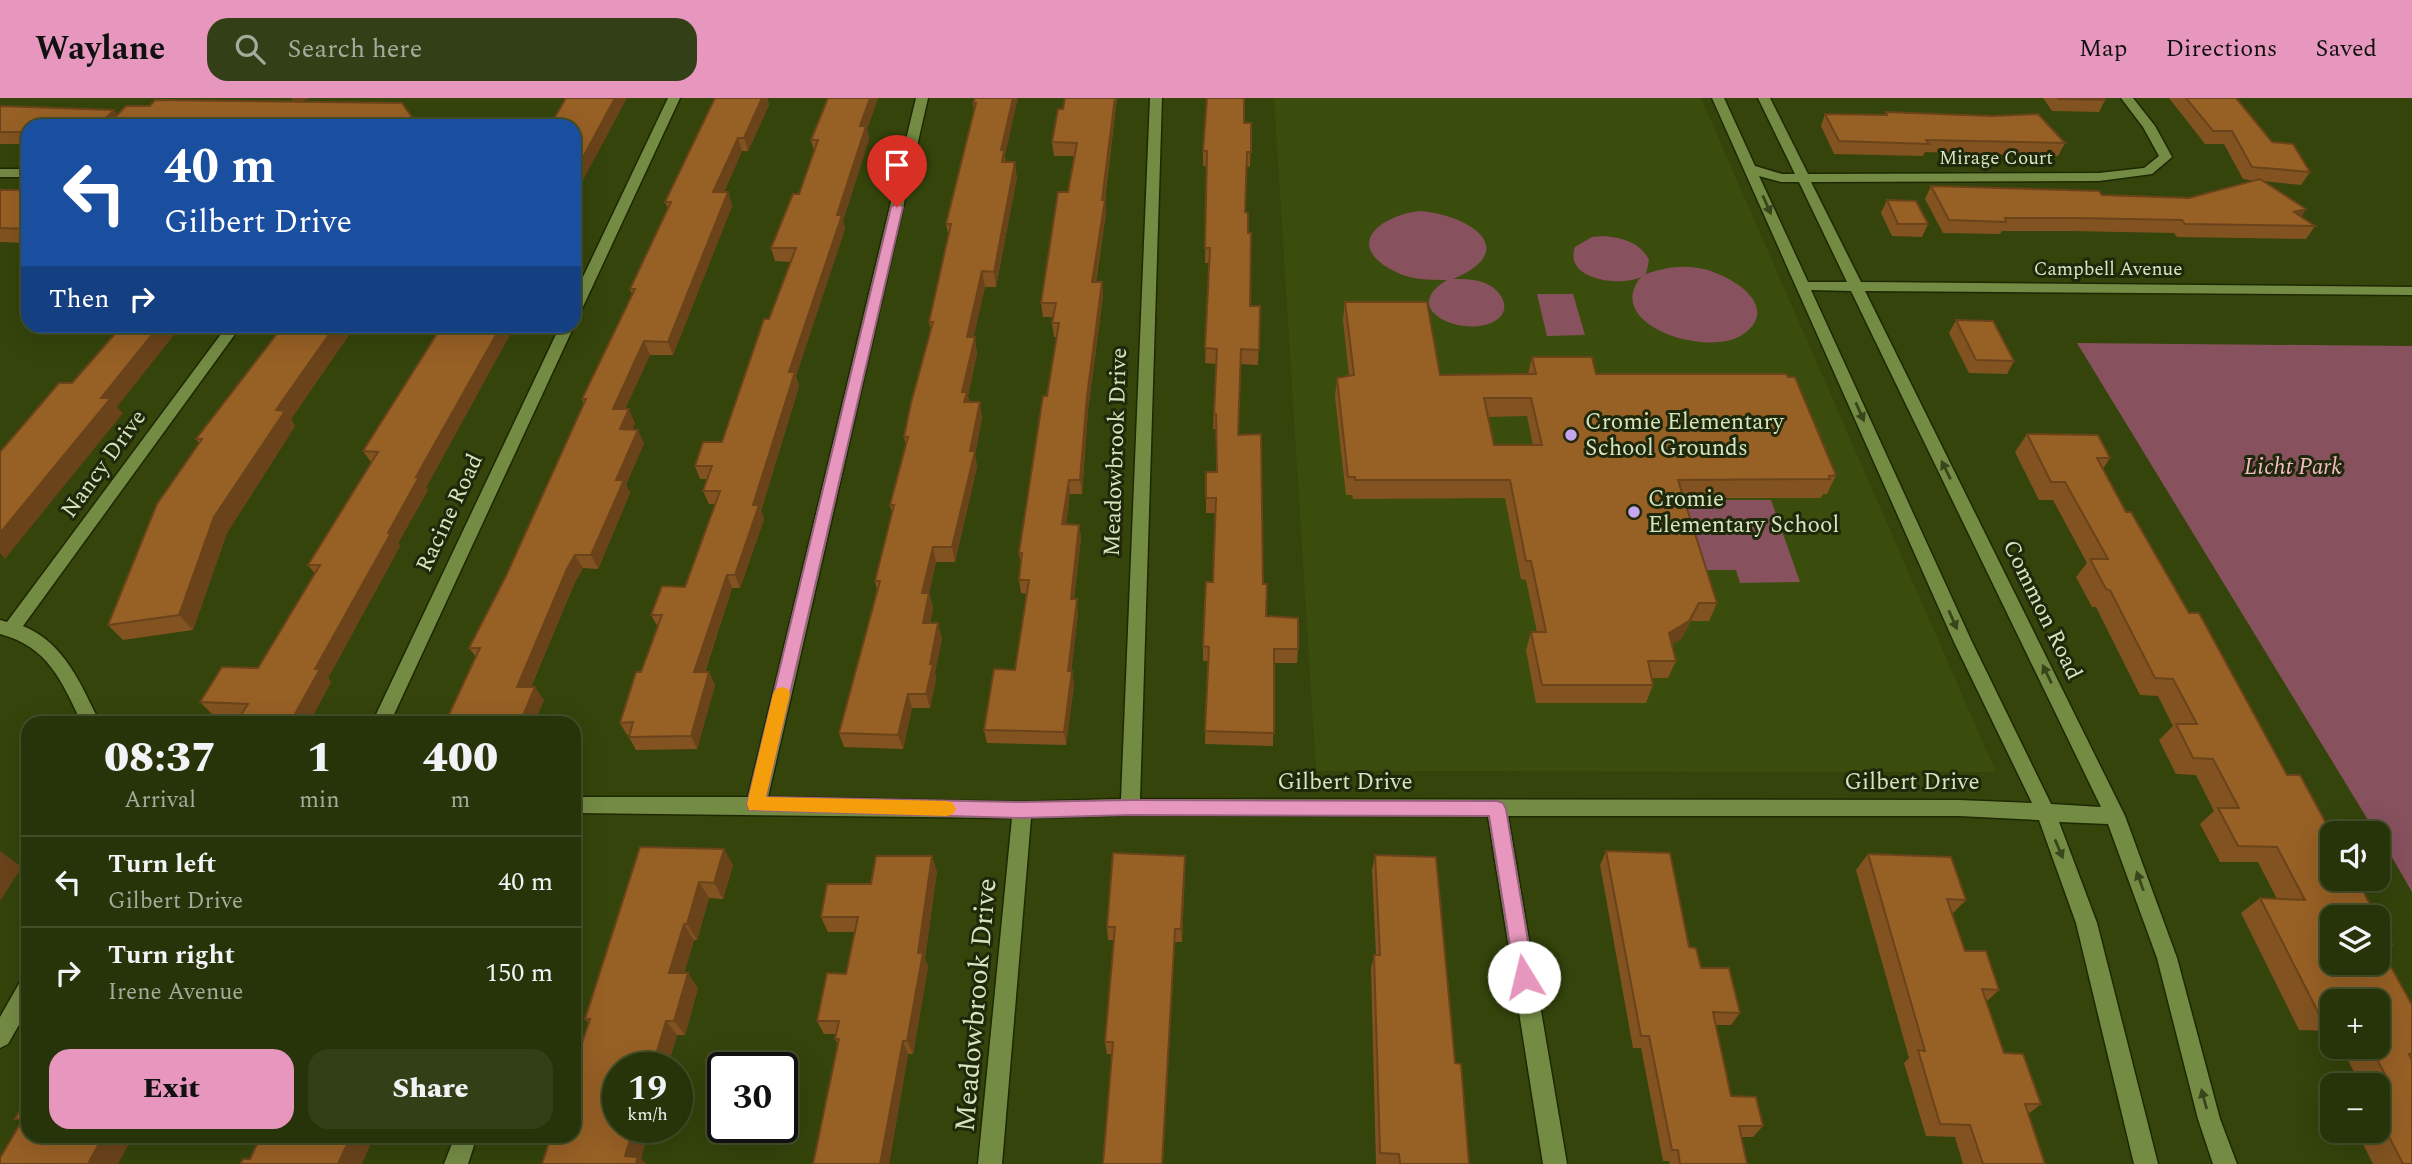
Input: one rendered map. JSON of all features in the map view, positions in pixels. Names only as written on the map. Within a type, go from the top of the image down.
[{"type":"street","points":[[581,296],[674,98]]},
{"type":"street","points":[[755,804],[922,98]]},
{"type":"street","name":"Meadowbrook Drive","points":[[1130,807],[1156,98]]},
{"type":"street","points":[[1718,98],[1964,642],[2043,810],[2076,889],[2100,972],[2129,1111],[2146,1164]]},
{"type":"street","name":"Common Road","points":[[1764,98],[2115,816],[2168,958],[2209,1119],[2225,1164]]},
{"type":"street","name":"Mirage Court","points":[[1751,169],[1781,178],[2099,177],[2148,171],[2166,157],[2149,125],[2127,98]]},
{"type":"street","points":[[0,173],[21,173]]},
{"type":"street","name":"Campbell Avenue","points":[[1803,286],[2412,291]]},
{"type":"street","name":"Nancy Drive","points":[[5,628],[229,333]]},
{"type":"street","name":"Racine Road","points":[[384,716],[564,333]]},
{"type":"street","points":[[5,628],[37,639],[52,652],[87,716]]},
{"type":"street","name":"Gilbert Drive","points":[[581,809],[755,804],[1022,810],[1130,807],[2043,810],[2115,816]]},
{"type":"street","points":[[1497,809],[1555,1164]]},
{"type":"street","name":"Meadowbrook Drive","points":[[990,1164],[1022,810]]},
{"type":"street","points":[[3,1025],[21,999]]},
{"type":"street","points":[[456,1164],[464,1143]]},
{"type":"shaded area","name":"Cromie Elementary School Grounds","points":[[1274,98],[1701,98],[1996,772],[1316,771]]},
{"type":"green space","points":[[1419,211],[1455,219],[1481,235],[1486,245],[1484,256],[1474,268],[1453,279],[1481,282],[1497,291],[1504,302],[1502,314],[1498,319],[1478,326],[1465,326],[1439,318],[1431,310],[1429,301],[1434,291],[1447,280],[1420,279],[1400,274],[1379,261],[1371,251],[1369,242],[1381,225],[1391,219]]},
{"type":"green space","points":[[1592,237],[1624,240],[1641,249],[1649,260],[1646,274],[1691,267],[1710,271],[1736,283],[1755,302],[1757,313],[1754,324],[1742,335],[1726,341],[1706,342],[1664,333],[1647,323],[1635,310],[1633,294],[1641,277],[1608,281],[1585,274],[1577,267],[1575,247]]},
{"type":"green space","points":[[1537,294],[1573,294],[1585,335],[1547,336]]},
{"type":"green space","name":"Licht Park","points":[[2077,343],[2412,346],[2412,892],[2390,854],[2390,821],[2369,821]]},
{"type":"green space","points":[[1673,500],[1771,500],[1800,582],[1740,583],[1736,570],[1695,570]]},
{"type":"building","points":[[566,98],[615,98],[581,161],[581,119],[554,119]]},
{"type":"building","points":[[715,98],[762,98],[744,138],[738,138],[713,192],[728,192],[668,342],[644,341],[613,409],[629,409],[620,429],[638,430],[616,480],[624,480],[591,555],[575,555],[567,569],[517,687],[535,687],[523,716],[448,716],[480,648],[469,648],[506,576],[586,399],[582,399],[635,289],[630,289],[671,202],[665,202]]},
{"type":"building","points":[[828,98],[870,98],[860,126],[866,126],[837,215],[842,215],[789,372],[795,372],[753,505],[759,505],[735,575],[727,575],[694,672],[709,672],[691,736],[629,737],[633,722],[620,723],[636,672],[641,672],[662,615],[651,615],[662,586],[685,587],[720,491],[703,491],[712,466],[695,466],[703,442],[722,442],[764,319],[769,319],[796,248],[771,248],[793,194],[799,194],[818,140],[811,140]]},
{"type":"building","points":[[975,98],[1013,98],[1001,150],[1004,150],[1002,162],[1015,162],[994,272],[982,271],[967,337],[975,337],[962,392],[967,392],[964,402],[980,402],[970,451],[975,451],[952,547],[933,547],[922,593],[929,593],[923,623],[938,623],[930,664],[933,664],[926,694],[908,694],[898,735],[839,733],[880,581],[875,581],[894,505],[890,505],[908,437],[904,437],[911,403],[933,322],[929,322],[951,224],[946,224]]},
{"type":"building","points":[[1065,98],[1115,98],[1102,200],[1105,200],[1092,282],[1102,282],[1087,396],[1080,480],[1069,480],[1062,524],[1079,525],[1071,599],[1077,599],[1068,671],[1072,671],[1064,732],[984,730],[994,669],[1015,670],[1029,580],[1019,580],[1022,553],[1019,553],[1043,396],[1047,396],[1059,323],[1052,323],[1056,303],[1041,303],[1058,192],[1068,192],[1077,143],[1052,142],[1058,109],[1063,109]]},
{"type":"building","points":[[1207,98],[1244,98],[1244,123],[1251,123],[1245,212],[1248,213],[1248,233],[1251,233],[1250,306],[1260,306],[1259,350],[1241,349],[1238,435],[1261,434],[1263,584],[1267,584],[1266,616],[1298,618],[1298,649],[1274,649],[1274,733],[1205,731],[1209,647],[1203,646],[1206,582],[1213,582],[1216,498],[1206,498],[1206,472],[1217,472],[1214,414],[1217,349],[1205,348],[1210,248],[1205,248],[1207,151],[1203,151]]},
{"type":"building","points":[[2104,98],[2105,100],[2059,99]]},
{"type":"building","points":[[2186,98],[2236,98],[2272,142],[2293,144],[2310,172],[2252,167],[2232,131],[2213,131]]},
{"type":"building","points":[[155,100],[402,103],[413,119],[113,119],[126,106],[150,106]]},
{"type":"building","points":[[0,106],[114,110],[105,119],[21,119],[21,132],[0,132]]},
{"type":"building","points":[[1886,112],[1992,116],[2038,114],[2065,143],[1926,140],[1929,144],[1839,141],[1825,114],[1887,115]]},
{"type":"building","points":[[2260,179],[2306,209],[2294,212],[2315,226],[2185,224],[2182,220],[2075,218],[2005,218],[2006,222],[1949,220],[1931,186],[2099,191],[2102,195],[2189,198]]},
{"type":"building","points":[[0,190],[21,190],[21,229],[0,228]]},
{"type":"building","points":[[1887,200],[1916,201],[1928,224],[1898,224]]},
{"type":"building","name":"Cromie Elementary School","points":[[1345,302],[1427,302],[1440,375],[1536,374],[1532,357],[1592,357],[1596,374],[1787,374],[1788,377],[1795,377],[1836,475],[1829,476],[1830,479],[1678,480],[1717,603],[1699,603],[1689,621],[1669,633],[1676,661],[1648,661],[1653,685],[1542,685],[1531,632],[1546,632],[1531,561],[1526,561],[1510,480],[1355,480],[1355,477],[1348,477],[1337,378],[1354,375]],"holes":[[[1484,398],[1531,398],[1542,445],[1494,445]]]},
{"type":"building","points":[[1956,320],[1993,321],[2014,361],[1976,360]]},
{"type":"building","points":[[116,333],[153,333],[101,398],[111,398],[0,533],[0,452],[59,383],[72,383]]},
{"type":"building","points":[[278,333],[330,333],[276,410],[285,411],[214,517],[179,615],[108,625],[157,504],[202,439],[196,439]]},
{"type":"building","points":[[438,333],[497,333],[416,477],[419,477],[388,533],[391,533],[315,669],[320,669],[294,716],[240,716],[248,704],[200,702],[222,667],[258,668],[320,565],[308,565],[378,452],[363,451]]},
{"type":"building","points":[[2027,434],[2098,435],[2110,458],[2097,458],[2126,512],[2131,512],[2189,613],[2199,613],[2287,775],[2300,775],[2325,821],[2320,821],[2320,891],[2363,891],[2371,905],[2320,905],[2320,975],[2390,975],[2390,965],[2412,1005],[2412,1054],[2409,1054],[2412,1060],[2412,1164],[2403,1164],[2390,1139],[2390,1073],[2384,1073],[2377,1059],[2390,1059],[2390,989],[2320,989],[2320,1016],[2260,898],[2305,900],[2277,847],[2238,846],[2218,808],[2239,808],[2213,759],[2193,758],[2176,724],[2197,724],[2173,679],[2155,678],[2110,590],[2106,589],[2090,559],[2108,559],[2065,482],[2051,482]]},
{"type":"building","points":[[640,847],[724,849],[714,883],[699,882],[687,924],[684,924],[669,973],[688,973],[674,1021],[666,1021],[657,1052],[602,1052],[602,1143],[629,1143],[625,1156],[638,1157],[636,1164],[542,1164],[549,1143],[581,1143],[581,1046],[590,1019],[585,1019]]},
{"type":"building","points":[[1606,851],[1670,853],[1689,947],[1696,948],[1701,968],[1729,968],[1740,1013],[1713,1012],[1731,1096],[1756,1097],[1763,1126],[1739,1126],[1747,1164],[1680,1164],[1678,1150],[1672,1150],[1649,1036],[1641,1036]]},
{"type":"building","points":[[1113,853],[1185,856],[1181,929],[1175,929],[1162,1164],[1103,1164],[1113,1042],[1105,1042],[1115,927],[1107,927]]},
{"type":"building","points":[[1868,854],[1951,857],[1966,900],[1947,899],[1965,951],[1986,951],[1999,990],[1982,989],[2004,1053],[2023,1054],[2041,1104],[2025,1104],[2045,1164],[1983,1164],[1970,1125],[1940,1124],[1918,1050],[1925,1051]]},
{"type":"building","points":[[1375,855],[1436,857],[1455,1063],[1461,1064],[1469,1164],[1400,1164],[1399,1154],[1380,1153],[1374,955],[1380,955]]},
{"type":"building","points":[[876,856],[932,856],[918,953],[923,953],[907,1041],[903,1041],[880,1164],[813,1164],[839,1039],[835,1039],[839,1021],[817,1021],[827,973],[846,974],[858,917],[821,917],[827,884],[871,884]]},
{"type":"building","points":[[21,1108],[21,1119],[15,1119]]},
{"type":"building","points":[[21,1122],[21,1143],[99,1143],[88,1164],[0,1164],[0,1158]]},
{"type":"building","points":[[258,1143],[348,1143],[339,1162],[344,1164],[240,1164],[243,1159],[250,1159]]},
{"type":"slow traffic","points":[[782,694],[755,804],[947,809]]},
{"type":"place","name":"Cromie Elementary School Grounds","points":[[1571,435]]},
{"type":"place","name":"Cromie Elementary School","points":[[1634,512]]},
{"type":"route","points":[[897,207],[755,804],[1022,810],[1130,807],[1497,809],[1524,977]]}]
